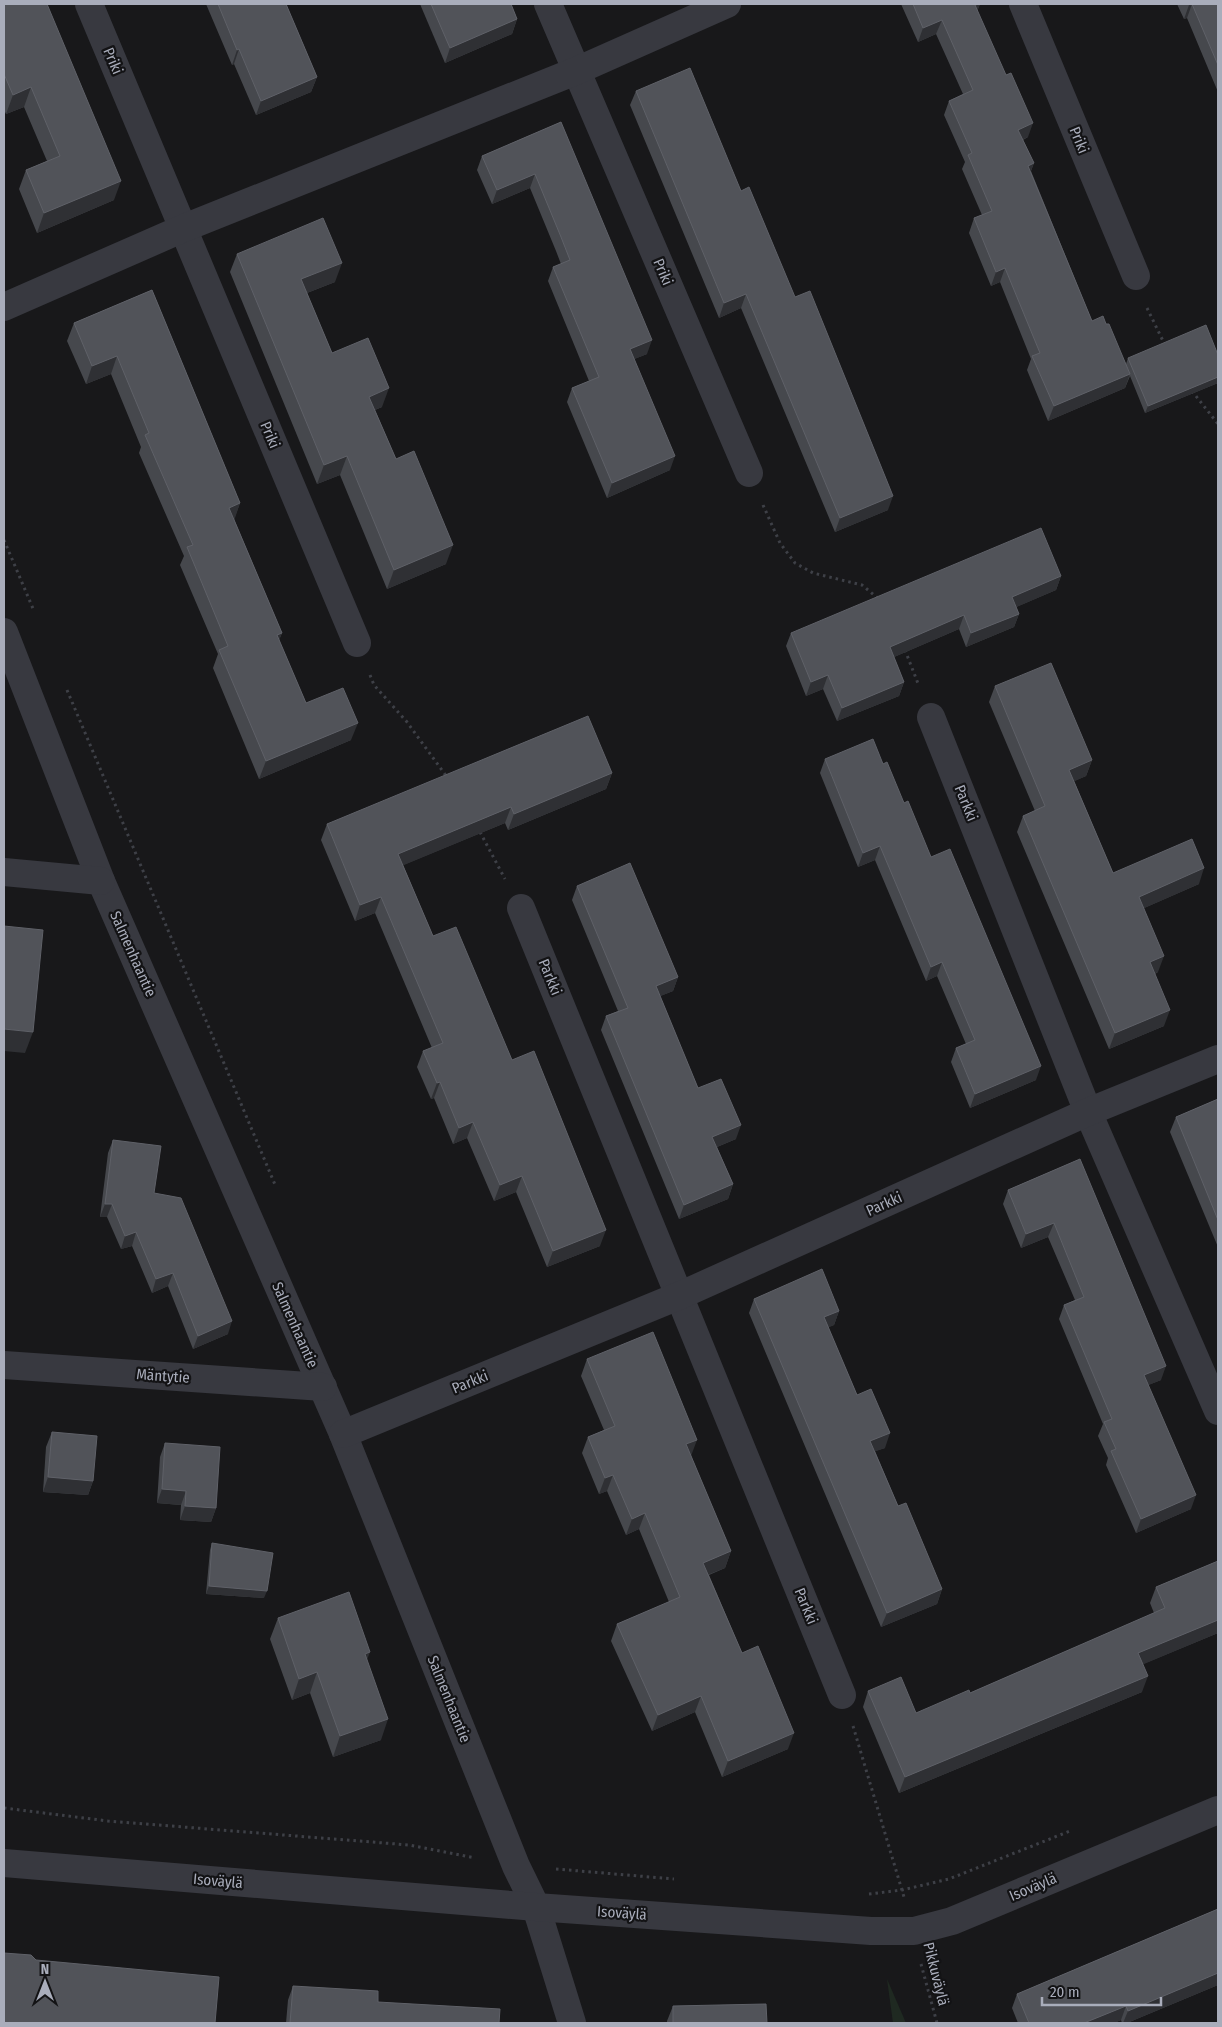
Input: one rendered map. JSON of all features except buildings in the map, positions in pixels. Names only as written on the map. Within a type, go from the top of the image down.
[{"type":"street","name":"Priki","points":[[89,4],[357,642]]},
{"type":"street","name":"Priki","points":[[548,4],[749,473]]},
{"type":"street","points":[[4,307],[184,228],[576,71],[727,4]]},
{"type":"street","name":"Priki","points":[[1023,4],[1136,276]]},
{"type":"street","name":"Salmenhaantie","points":[[4,632],[101,881],[343,1434],[516,1866],[536,1907],[572,2023]]},
{"type":"street","name":"Parkki","points":[[931,717],[1088,1112],[1218,1411]]},
{"type":"street","points":[[4,872],[101,881]]},
{"type":"street","name":"Parkki","points":[[521,908],[681,1295],[842,1695]]},
{"type":"street","name":"Parkki","points":[[343,1434],[681,1295],[1088,1112],[1218,1058]]},
{"type":"street","name":"Mäntytie","points":[[4,1365],[323,1387]]},
{"type":"street","name":"Isoväylä","points":[[4,1863],[536,1907],[871,1931],[914,1931],[952,1921],[1218,1810]]},
{"type":"path","points":[[1136,276],[1152,322],[1165,346]]},
{"type":"path","points":[[1188,385],[1218,424]]},
{"type":"path","points":[[749,473],[780,543],[795,563],[813,573],[862,585],[879,599],[884,607]]},
{"type":"path","points":[[357,642],[374,685],[407,722],[448,778]]},
{"type":"path","points":[[902,642],[931,717]]},
{"type":"path","points":[[478,829],[521,908]]},
{"type":"path","name":"Pikkuväylä","points":[[842,1695],[853,1725],[914,1931],[924,1981],[937,2023]]},
{"type":"path","points":[[4,1808],[108,1821],[409,1845],[516,1866],[680,1880]]},
{"type":"path","points":[[868,1894],[902,1890],[950,1879],[1079,1828]]},
{"type":"shaded area","points":[[887,1979],[906,2023],[893,2023]]}]
